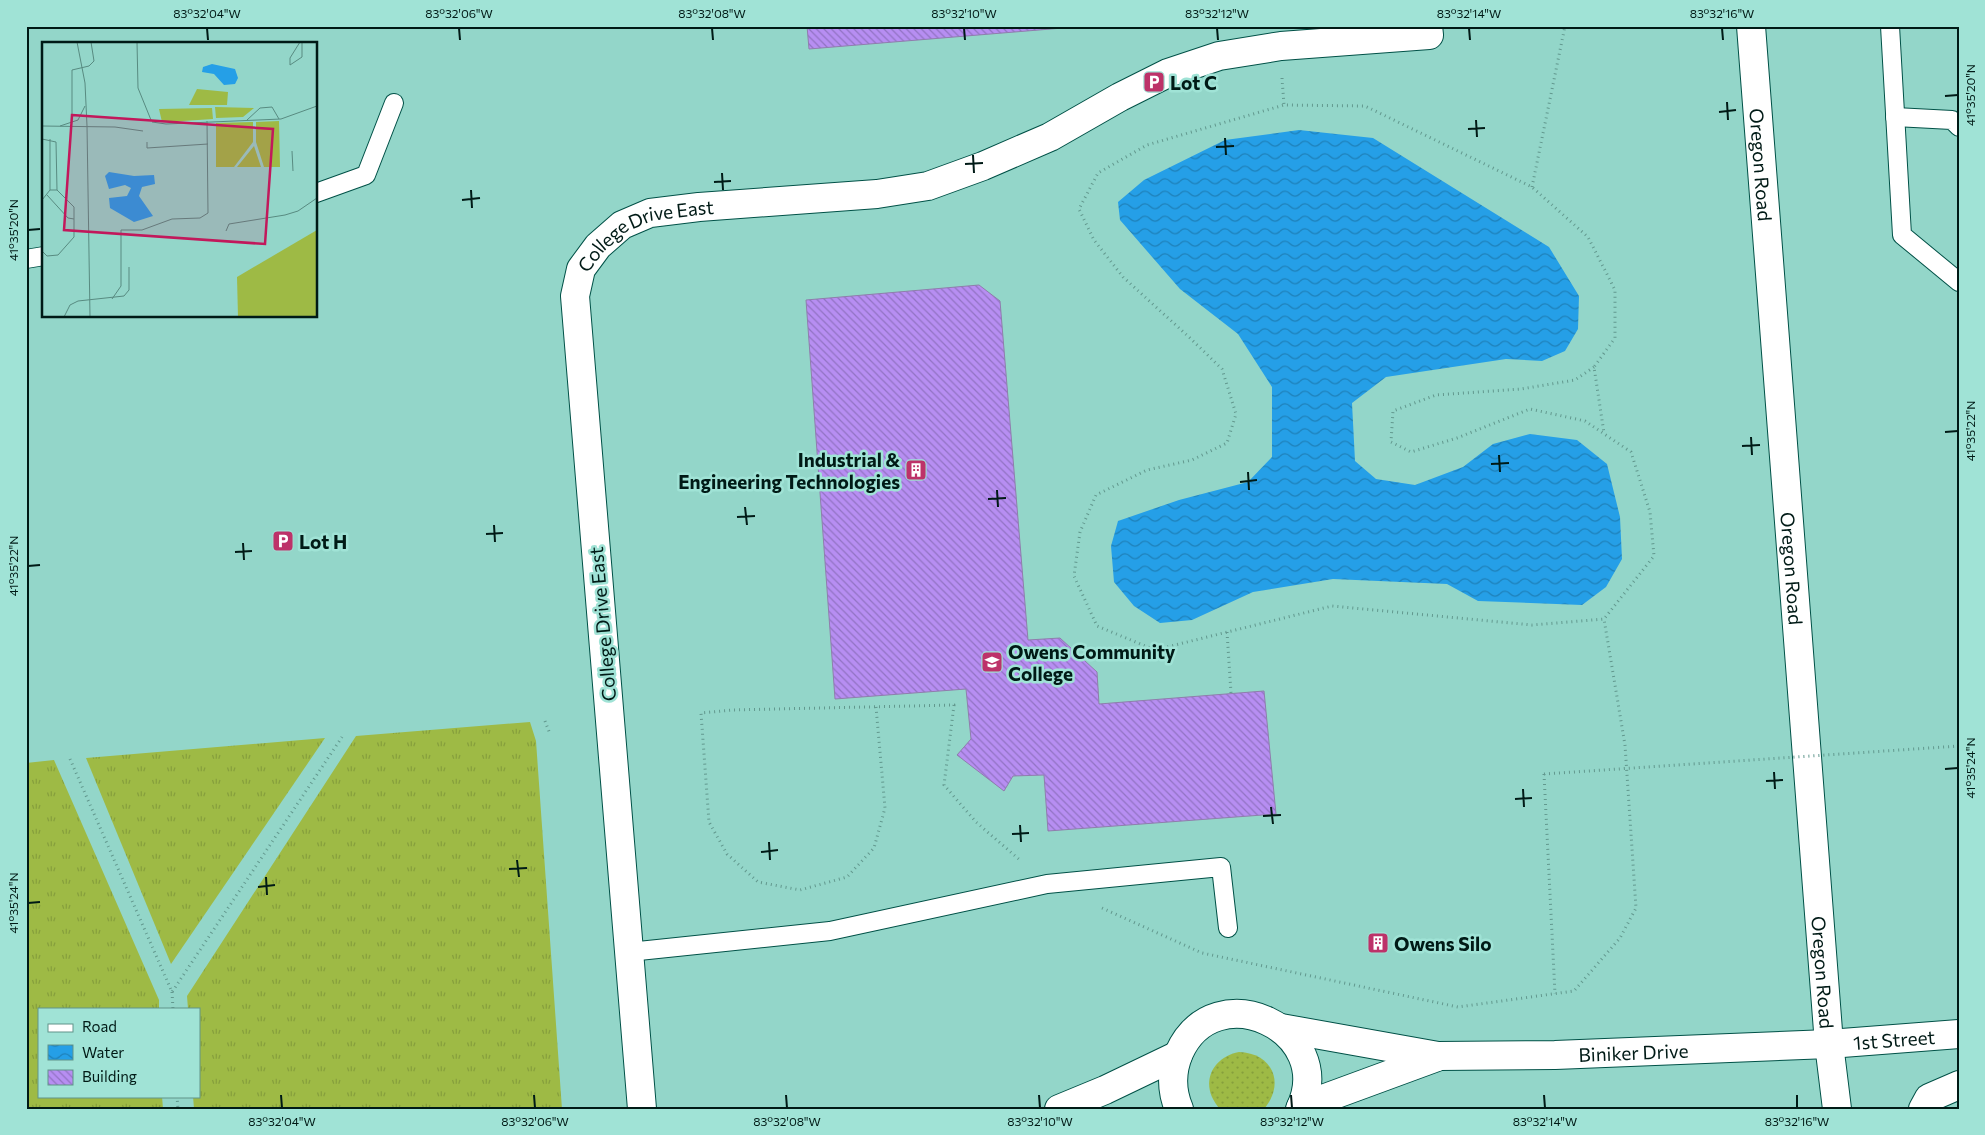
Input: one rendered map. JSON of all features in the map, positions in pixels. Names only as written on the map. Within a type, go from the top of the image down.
[{"type":"street","name":"College Drive East","points":[[642,1109],[575,296],[581,270],[598,246],[622,225],[650,212],[877,194],[928,186],[984,166],[1050,137],[1120,97],[1168,73],[1220,56],[1280,46],[1429,34],[1428,26]]},
{"type":"street","name":"Oregon Road","points":[[1751,26],[1830,1044],[1837,1109]]},
{"type":"street","points":[[1179,1109],[1172,1086],[1174,1064],[1184,1044],[1198,1027],[1218,1017],[1240,1014],[1262,1018],[1281,1028],[1296,1044],[1304,1060],[1306,1086],[1300,1108]]},
{"type":"street","name":"Biniker Drive","points":[[1281,1028],[1438,1056],[1555,1054],[1830,1044]]},
{"type":"street","name":"1st Street","points":[[1830,1044],[1959,1034]]},
{"type":"street","points":[[1059,1109],[1105,1090],[1178,1055]]},
{"type":"street","name":"Biniker Drive","points":[[1300,1108],[1438,1056]]},
{"type":"street","points":[[1923,1109],[1929,1098],[1959,1085]]},
{"type":"lane","points":[[1890,26],[1902,235],[1959,282]]},
{"type":"lane","points":[[318,192],[366,176],[394,103]]},
{"type":"lane","points":[[1895,117],[1952,120],[1959,126]]},
{"type":"lane","points":[[26,260],[42,256]]},
{"type":"lane","points":[[629,952],[830,932],[1047,884],[1221,867],[1228,928]]},
{"type":"path","points":[[1532,187],[1565,26]]},
{"type":"path","points":[[1284,105],[1365,106],[1532,187],[1588,237],[1615,290],[1615,338],[1594,367],[1575,380],[1521,389],[1436,395],[1393,411],[1390,442],[1411,452],[1457,438],[1530,409],[1585,421],[1631,452],[1650,512],[1654,556],[1604,619],[1532,625],[1332,606],[1155,650],[1098,626],[1074,576],[1080,532],[1096,495],[1147,470],[1192,460],[1227,444],[1236,414],[1222,369],[1123,277],[1094,240],[1079,209],[1098,173],[1146,145],[1284,105]]},
{"type":"path","points":[[1594,367],[1604,433]]},
{"type":"path","points":[[1093,904],[1202,953],[1458,1007],[1574,991],[1620,938],[1636,908],[1625,745],[1604,619]]},
{"type":"path","points":[[1228,632],[1231,693]]},
{"type":"path","points":[[876,707],[885,808],[874,848],[847,877],[800,890],[758,882],[727,854],[709,822],[701,713],[732,710],[954,705],[944,785],[976,822],[1047,884]]},
{"type":"path","points":[[545,721],[550,734]]},
{"type":"path","points":[[172,992],[342,737]]},
{"type":"path","points":[[1555,994],[1544,774],[1959,746]]},
{"type":"path","points":[[70,759],[172,992],[173,1008]]},
{"type":"green space","points":[[530,722],[536,741],[562,1109],[194,1109],[193,1098],[200,1098],[200,1008],[188,1008],[187,996],[356,736]]},
{"type":"green space","points":[[325,738],[171,964],[86,758]]},
{"type":"green space","points":[[54,760],[159,1000],[159,1008],[38,1008],[38,1098],[162,1098],[163,1109],[26,1109],[26,763]]},
{"type":"green space","points":[[1239,1052],[1260,1058],[1272,1071],[1274,1089],[1271,1099],[1264,1109],[1220,1109],[1210,1091],[1209,1082],[1215,1067],[1229,1055]]},
{"type":"water","points":[[1299,130],[1373,138],[1549,247],[1579,296],[1578,329],[1565,351],[1542,361],[1506,359],[1386,377],[1352,403],[1355,461],[1376,479],[1415,485],[1463,467],[1493,444],[1530,434],[1577,440],[1607,464],[1620,517],[1622,559],[1606,587],[1582,605],[1478,601],[1447,584],[1333,579],[1253,592],[1192,620],[1160,623],[1134,606],[1114,582],[1111,546],[1118,521],[1179,500],[1248,482],[1272,457],[1272,387],[1238,334],[1180,289],[1120,220],[1118,202],[1144,180],[1225,140]]},
{"type":"building","points":[[807,26],[1075,26],[1075,27],[809,49]]},
{"type":"building","name":"Industrial & Engineering Technologies","points":[[979,285],[1000,301],[1028,640],[1060,638],[1097,672],[1099,704],[1264,691],[1276,814],[1048,831],[1044,775],[1013,776],[1004,791],[957,755],[971,739],[966,689],[835,699],[806,300]]},
{"type":"building","name":"Owens Silo","points":[[1378,935],[1384,937],[1386,943],[1384,949],[1378,951],[1372,949],[1370,943],[1372,937]]},
{"type":"place","name":"Lot C","points":[[1154,82]]},
{"type":"place","name":"Industrial & Engineering Technologies","points":[[916,470]]},
{"type":"place","name":"Lot H","points":[[283,541]]},
{"type":"place","name":"Owens Community College","points":[[992,662]]},
{"type":"place","name":"Owens Silo","points":[[1378,943]]}]
